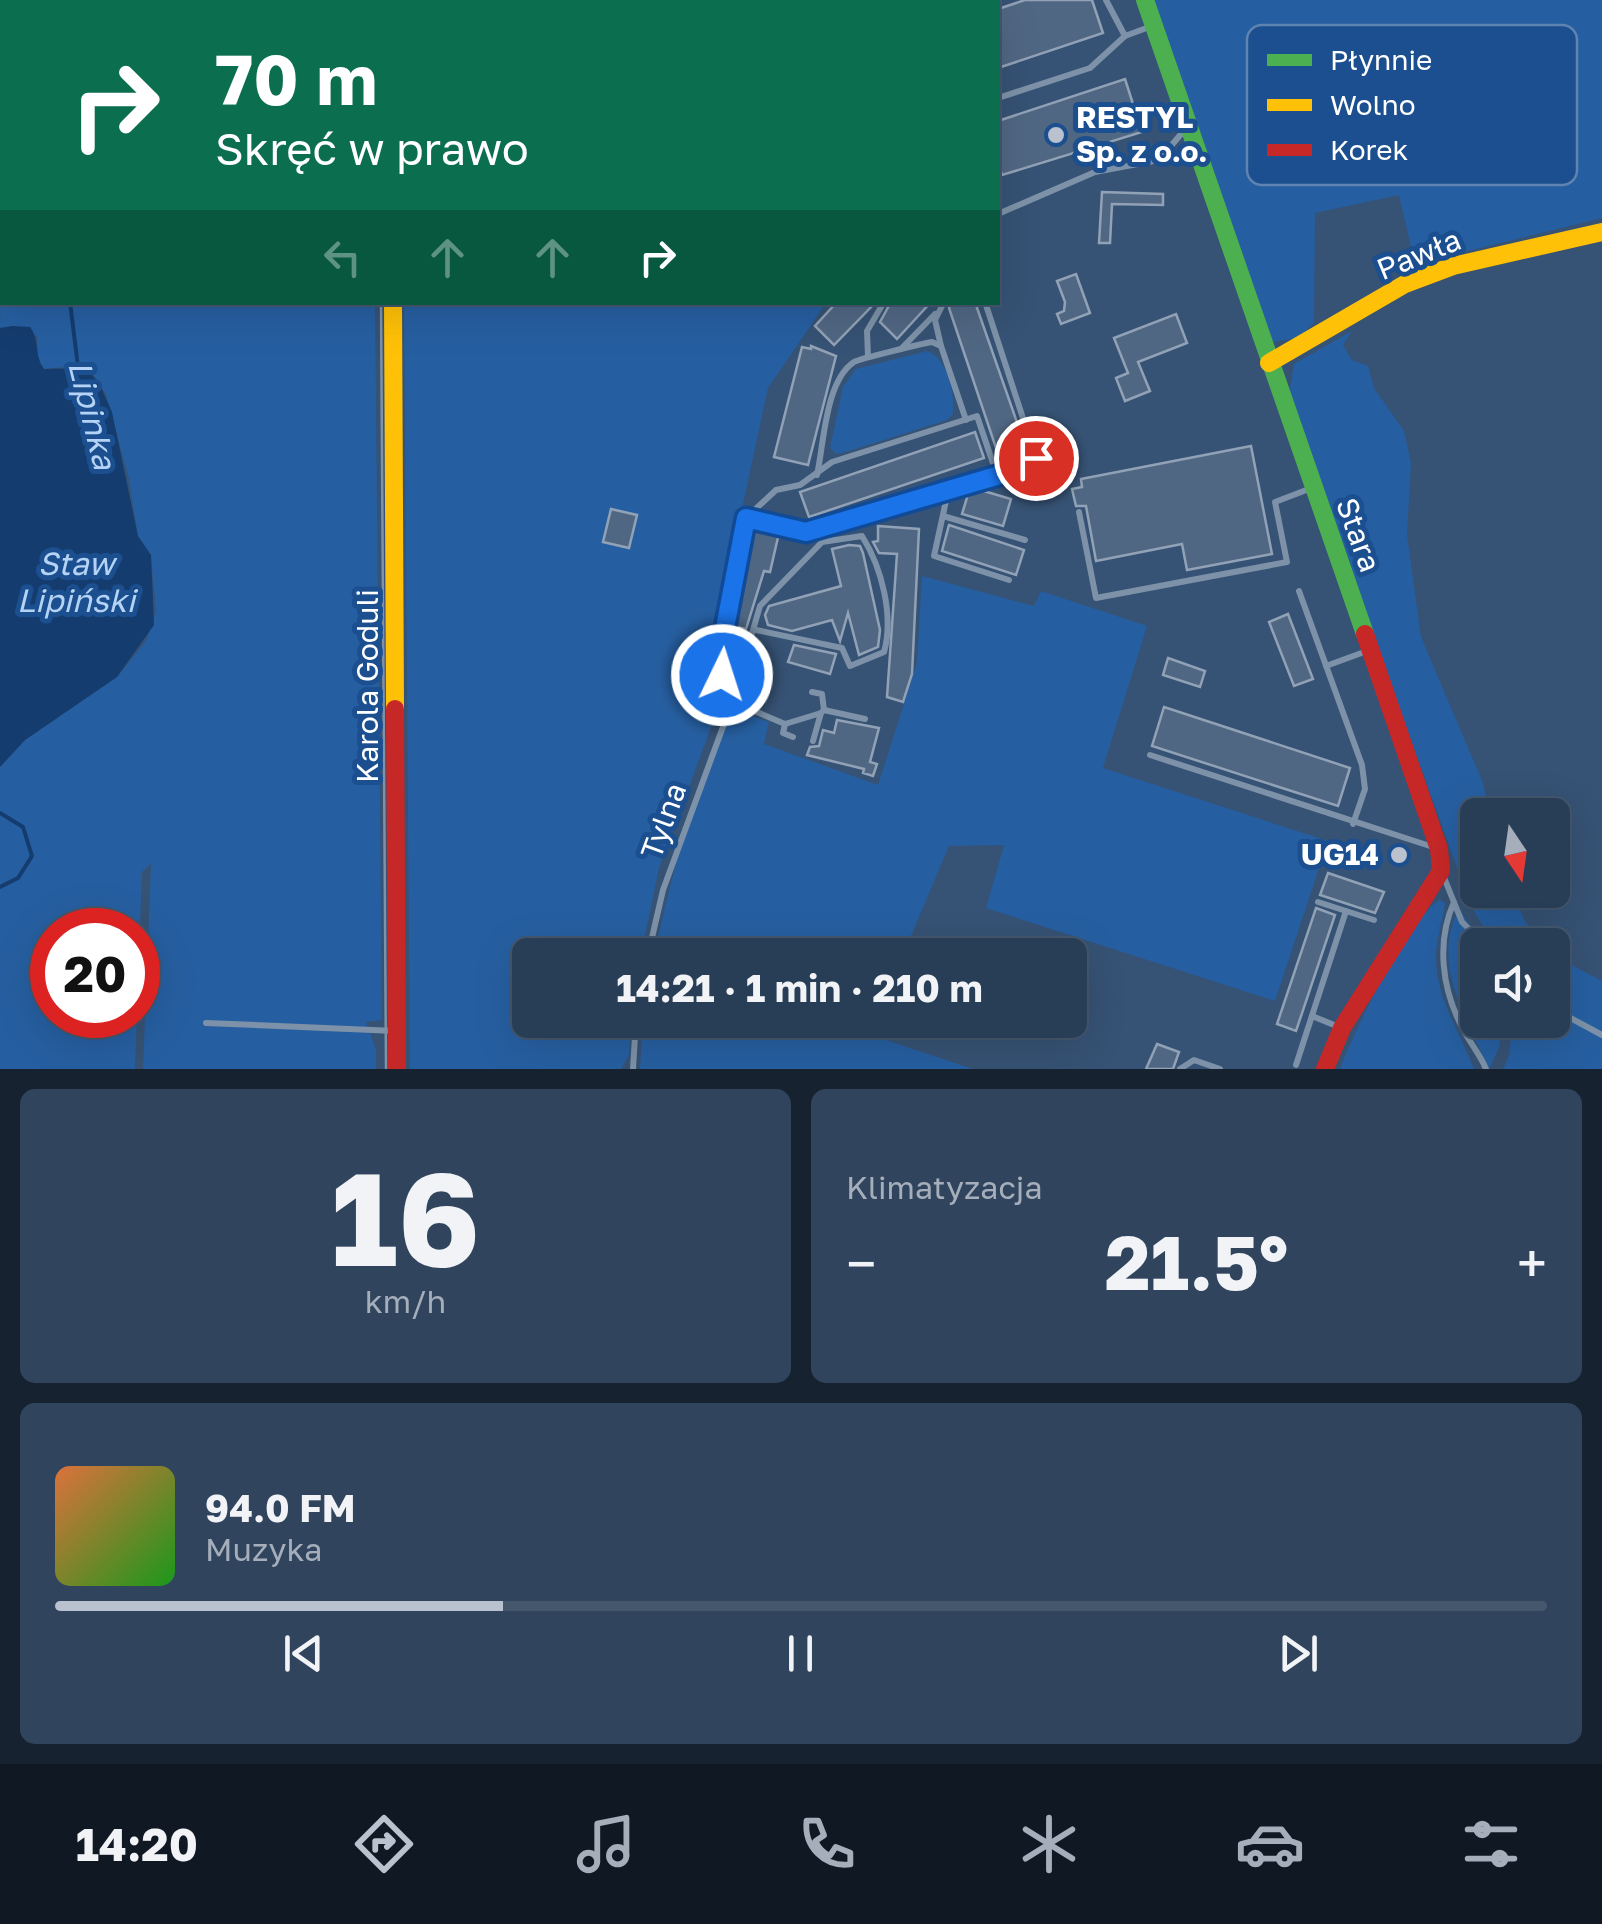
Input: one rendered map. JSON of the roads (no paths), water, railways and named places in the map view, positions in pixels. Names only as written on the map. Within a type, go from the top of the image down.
[{"type":"street","name":"Stara","points":[[1145,0],[1439,849],[1441,872]]},
{"type":"street","name":"Pawła","points":[[1269,363],[1405,284],[1453,266],[1602,232]]},
{"type":"street","name":"Karola Goduli","points":[[393,305],[397,1069]]},
{"type":"street","points":[[1325,1069],[1342,1028],[1441,872]]},
{"type":"lane","points":[[1106,0],[1125,36]]},
{"type":"lane","points":[[1000,97],[1090,68],[1125,36],[1154,26]]},
{"type":"lane","points":[[1000,213],[1095,172],[1159,160],[1187,126]]},
{"type":"lane","points":[[868,357],[867,332],[882,305]]},
{"type":"lane","points":[[898,353],[942,305]]},
{"type":"lane","points":[[746,518],[806,532],[950,486],[1030,466],[1036,458],[985,305]]},
{"type":"lane","points":[[935,314],[941,346],[966,420]]},
{"type":"lane","points":[[817,476],[840,377],[858,359],[898,353],[932,342],[941,346]]},
{"type":"lane","points":[[866,719],[822,711],[785,724],[726,699],[720,654],[746,518],[776,490],[817,476],[832,462],[977,416],[996,475],[1004,485],[1032,495]]},
{"type":"lane","points":[[950,486],[934,556],[1008,580]]},
{"type":"lane","points":[[1080,512],[1096,598],[1287,562],[1275,502],[1312,488]]},
{"type":"lane","points":[[943,516],[1025,540]]},
{"type":"lane","name":"Tylna","points":[[654,938],[667,877],[731,704],[760,606],[822,542],[862,536],[884,595],[888,635],[884,652],[850,666],[842,648],[825,641],[756,630]]},
{"type":"lane","points":[[1299,591],[1362,765],[1364,788],[1353,824]]},
{"type":"lane","points":[[1326,666],[1370,650]]},
{"type":"lane","points":[[812,692],[822,694],[814,741]]},
{"type":"lane","points":[[785,724],[782,733],[792,736]]},
{"type":"lane","points":[[1150,755],[1439,849]]},
{"type":"lane","points":[[1441,872],[1468,928]]},
{"type":"lane","points":[[1318,902],[1374,920]]},
{"type":"lane","points":[[1454,902],[1442,944],[1443,962],[1459,1022],[1486,1069]]},
{"type":"lane","points":[[1296,1065],[1346,911]]},
{"type":"lane","points":[[1312,1016],[1342,1028]]},
{"type":"lane","points":[[1570,1018],[1602,1035]]},
{"type":"lane","points":[[206,1022],[397,1031]]},
{"type":"lane","points":[[633,1069],[635,1038]]},
{"type":"lane","points":[[1180,1069],[1194,1060],[1220,1069]]},
{"type":"water","name":"Staw Lipiński","points":[[30,327],[44,369],[86,368],[99,383],[112,412],[138,536],[151,555],[154,625],[117,677],[25,740],[0,767],[0,328]]},
{"type":"waterway","name":"Lipinka","points":[[70,305],[78,367]]},
{"type":"waterway","name":"Lipinka","points":[[0,813],[23,827],[32,856],[18,878],[0,887]]},
{"type":"tram line","points":[[381,305],[386,1069]]},
{"type":"place","name":"RESTYL Sp. z o.o.","points":[[1056,135]]},
{"type":"place","name":"UG14","points":[[1399,855]]}]
